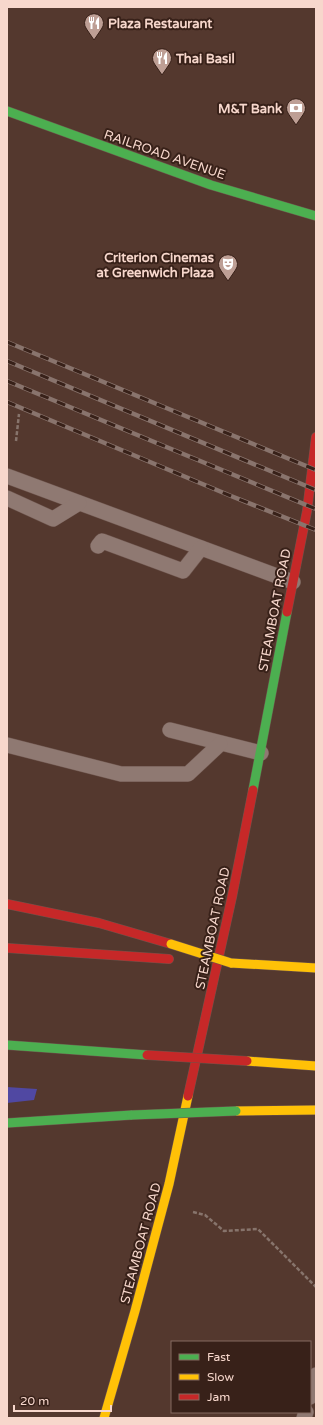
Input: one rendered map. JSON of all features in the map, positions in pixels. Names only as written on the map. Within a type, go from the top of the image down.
[{"type":"main road","name":"RAILROAD AVENUE","points":[[7,111],[211,185],[316,216]]},
{"type":"main road","name":"STEAMBOAT ROAD","points":[[104,1418],[135,1311],[169,1184],[232,897],[307,511],[316,437]]},
{"type":"main road","points":[[7,904],[99,923],[231,963]]},
{"type":"main road","points":[[7,948],[172,959]]},
{"type":"main road","points":[[192,960],[316,968]]},
{"type":"main road","points":[[7,1045],[316,1066]]},
{"type":"main road","points":[[7,1123],[132,1115],[316,1110]]},
{"type":"lane","points":[[7,476],[293,582]]},
{"type":"lane","points":[[7,498],[53,519],[79,503]]},
{"type":"lane","points":[[98,546],[102,541],[183,571],[201,548]]},
{"type":"lane","points":[[170,730],[220,744],[261,753]]},
{"type":"lane","points":[[7,745],[121,774],[188,774],[220,744]]},
{"type":"lane","points":[[311,1393],[316,1375]]},
{"type":"path","points":[[16,441],[19,414]]},
{"type":"path","points":[[193,1212],[205,1216],[224,1231],[258,1229],[316,1287]]},
{"type":"shaded area","points":[[7,1087],[37,1089],[34,1100],[7,1103]]},
{"type":"railway","points":[[7,342],[316,470]]},
{"type":"railway","points":[[7,361],[316,490]]},
{"type":"railway","points":[[7,381],[316,509]]},
{"type":"railway","points":[[7,402],[316,530]]},
{"type":"traffic: fast","points":[[7,111],[211,185],[316,216]]},
{"type":"traffic: fast","points":[[253,790],[287,612]]},
{"type":"traffic: fast","points":[[7,1045],[147,1055]]},
{"type":"traffic: fast","points":[[132,1115],[236,1111]]},
{"type":"traffic: fast","points":[[7,1123],[132,1115]]},
{"type":"traffic: slow","points":[[171,944],[231,963]]},
{"type":"traffic: slow","points":[[231,963],[316,968]]},
{"type":"traffic: slow","points":[[247,1061],[316,1066]]},
{"type":"traffic: slow","points":[[104,1418],[135,1311],[169,1184],[188,1096]]},
{"type":"traffic: slow","points":[[236,1111],[316,1110]]},
{"type":"traffic: jam","points":[[287,612],[307,511],[316,437]]},
{"type":"traffic: jam","points":[[188,1096],[232,897],[253,790]]},
{"type":"traffic: jam","points":[[7,904],[99,923],[171,944]]},
{"type":"traffic: jam","points":[[7,948],[169,959]]},
{"type":"traffic: jam","points":[[147,1055],[247,1061]]},
{"type":"place","name":"Plaza Restaurant","points":[[94,40]]},
{"type":"place","name":"Thai Basil","points":[[162,75]]},
{"type":"place","name":"M&T Bank","points":[[296,125]]},
{"type":"place","name":"Criterion Cinemas at Greenwich Plaza","points":[[228,281]]}]
